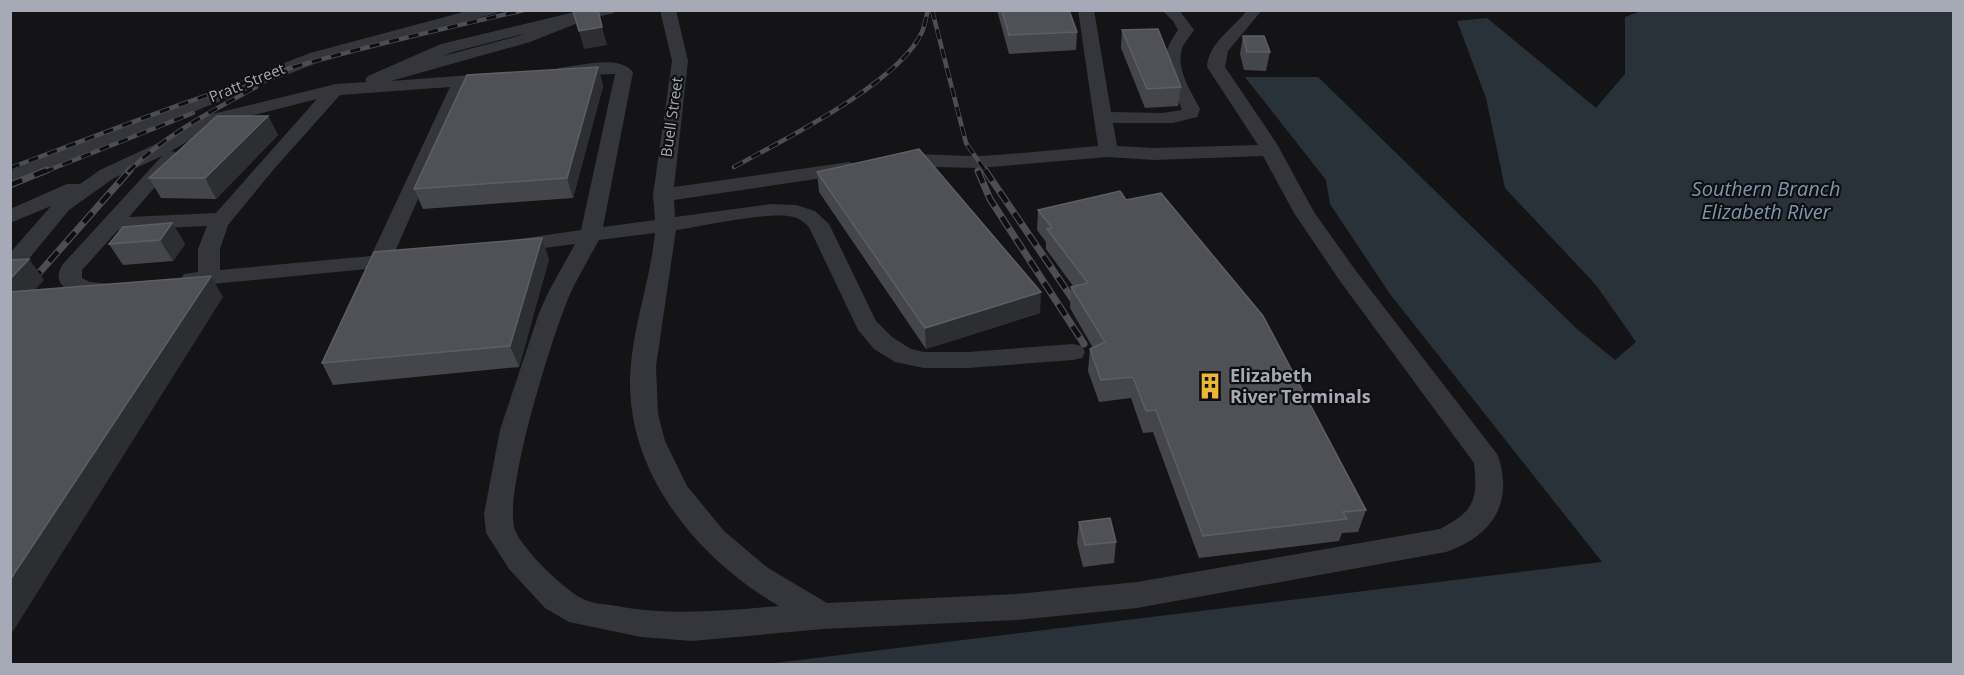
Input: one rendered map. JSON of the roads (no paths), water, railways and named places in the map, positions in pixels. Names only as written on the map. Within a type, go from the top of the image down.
[{"type":"street","name":"Pratt Street","points":[[10,178],[316,57],[491,10]]},
{"type":"street","points":[[10,218],[47,198],[139,161],[211,120],[228,114],[374,80],[447,48],[608,10]]},
{"type":"street","points":[[1086,10],[1108,151]]},
{"type":"street","points":[[1103,117],[1169,117],[1185,116],[1191,113],[1172,66],[1171,57],[1176,42],[1186,30],[1179,18],[1169,10]]},
{"type":"street","points":[[544,74],[616,68],[624,72],[591,235],[560,291],[513,430],[498,514],[501,533],[536,579],[556,599],[580,613],[641,624],[692,627],[823,616],[1017,607],[1137,595],[1446,540],[1469,528],[1485,513],[1491,487],[1487,460],[1304,213],[1270,150],[1216,67],[1215,59],[1224,42],[1237,33],[1255,10]]},
{"type":"street","name":"Buell Street","points":[[673,11],[680,61],[663,195],[666,224],[645,357],[644,396],[653,448],[671,485],[724,548],[772,587],[823,616]]},
{"type":"street","points":[[209,278],[209,249],[213,234],[221,219],[295,132],[336,90],[520,76]]},
{"type":"street","points":[[379,262],[461,82]]},
{"type":"street","points":[[137,286],[107,291],[85,289],[71,281],[71,269],[196,128]]},
{"type":"street","points":[[663,195],[874,164],[921,160],[979,162],[1108,151],[1155,154],[1270,150]]},
{"type":"street","points":[[10,267],[62,206],[107,174]]},
{"type":"street","points":[[486,250],[771,210],[799,211],[810,215],[818,224],[866,326],[883,343],[904,356],[924,360],[968,360],[1073,352]]},
{"type":"street","points":[[112,224],[221,219]]},
{"type":"street","points":[[168,281],[421,258]]},
{"type":"water","name":"Southern Branch Elizabeth River","points":[[1641,11],[1953,11],[1953,664],[767,664],[1602,562],[1390,294],[1330,204],[1326,180],[1245,77],[1318,77],[1577,329],[1615,360],[1636,342],[1596,285],[1505,188],[1486,98],[1457,21],[1487,18],[1596,108],[1625,74],[1625,17]]},
{"type":"railway","points":[[10,168],[258,78],[380,44],[524,10]]},
{"type":"railway","points":[[734,167],[809,126],[890,71],[909,51],[922,32],[928,10]]},
{"type":"railway","points":[[932,10],[966,143],[986,172]]},
{"type":"railway","points":[[129,171],[173,135],[256,87]]},
{"type":"railway","points":[[44,172],[193,113]]},
{"type":"railway","points":[[10,185],[47,170]]},
{"type":"railway","points":[[985,170],[1080,310]]},
{"type":"railway","points":[[32,281],[129,171]]},
{"type":"railway","points":[[978,171],[990,199],[1084,344]]},
{"type":"place","name":"Elizabeth River Terminals","points":[[1210,386]]}]
